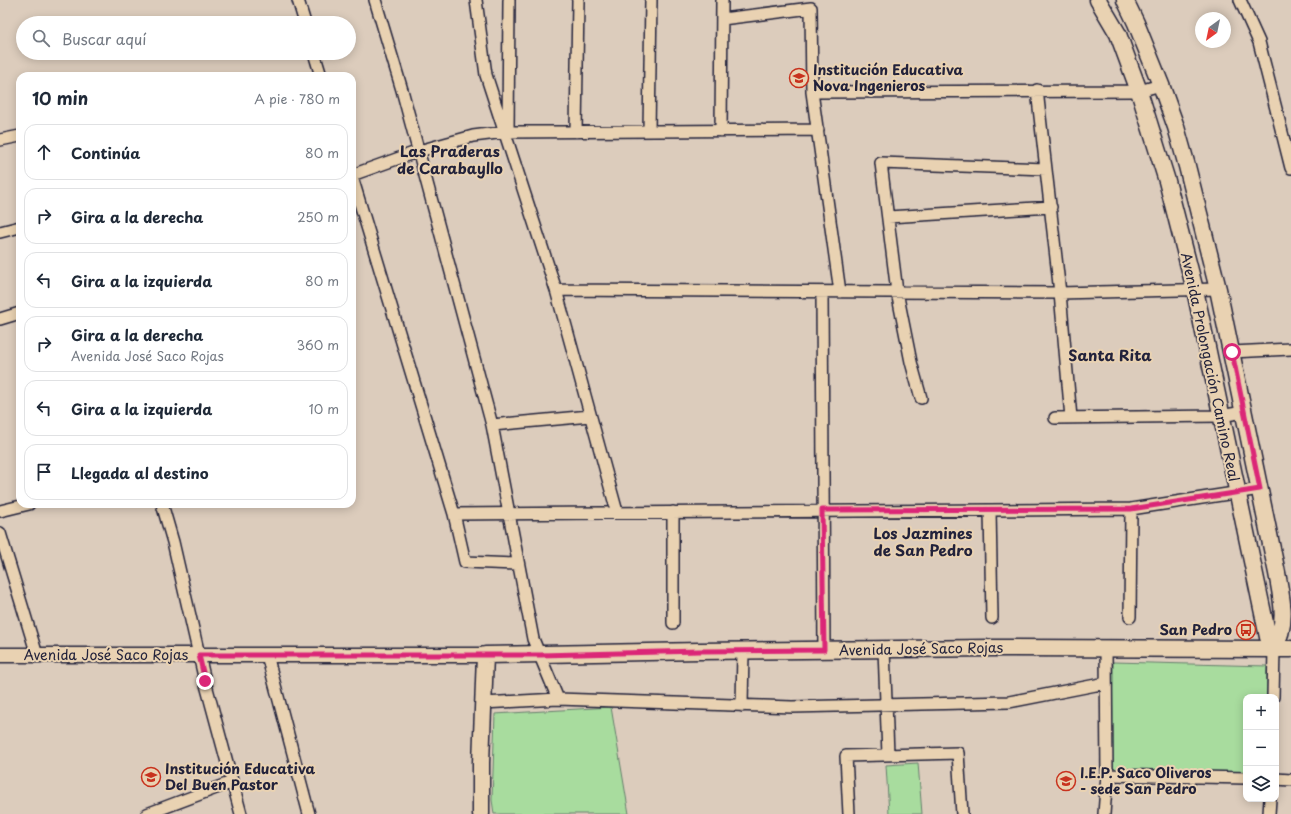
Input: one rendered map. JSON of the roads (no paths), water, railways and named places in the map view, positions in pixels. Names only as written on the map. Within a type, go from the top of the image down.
[{"type":"main road","name":"Avenida Prolongación Camino Real","points":[[1098,0],[1118,34],[1139,91],[1168,181],[1195,290],[1220,416],[1238,493],[1268,637],[1274,649]]},
{"type":"main road","name":"Avenida Prolongación Camino Real","points":[[1125,0],[1161,85],[1183,151],[1218,289],[1260,489],[1284,613],[1282,631],[1274,649]]},
{"type":"main road","name":"Avenida José Saco Rojas","points":[[484,655],[884,649],[1291,648]]},
{"type":"main road","points":[[481,814],[484,655]]},
{"type":"street","points":[[298,0],[303,16]]},
{"type":"street","points":[[375,0],[419,151],[492,425],[533,639],[558,699]]},
{"type":"street","points":[[476,0],[486,75],[507,132],[556,290],[617,512]]},
{"type":"street","points":[[507,132],[509,0]]},
{"type":"street","points":[[576,132],[578,0]]},
{"type":"street","points":[[649,131],[651,0]]},
{"type":"street","points":[[721,131],[722,0]]},
{"type":"street","points":[[1240,0],[1259,42],[1291,168]]},
{"type":"street","points":[[722,19],[812,8],[812,92],[840,292]]},
{"type":"street","points":[[316,60],[320,72]]},
{"type":"street","points":[[812,92],[1037,90],[1139,91],[1161,85]]},
{"type":"street","points":[[1037,90],[1060,292],[1071,418]]},
{"type":"street","points":[[356,175],[419,151],[473,136],[507,132],[818,130]]},
{"type":"street","points":[[0,140],[16,137]]},
{"type":"street","points":[[921,398],[911,362],[897,292],[881,163],[1046,169]]},
{"type":"street","points":[[356,189],[454,514],[465,562],[518,564]]},
{"type":"street","points":[[888,217],[1050,207]]},
{"type":"street","points":[[0,232],[16,228]]},
{"type":"street","points":[[556,290],[1060,292],[1218,289]]},
{"type":"street","points":[[822,292],[822,510],[824,650]]},
{"type":"street","points":[[0,319],[16,314]]},
{"type":"street","points":[[1232,352],[1291,349]]},
{"type":"street","points":[[1054,418],[1220,416],[1244,412]]},
{"type":"street","points":[[492,425],[590,416]]},
{"type":"street","points":[[454,514],[822,510],[1131,509],[1260,489]]},
{"type":"street","points":[[0,511],[16,507]]},
{"type":"street","points":[[163,508],[173,542],[205,681],[241,814]]},
{"type":"street","points":[[1130,617],[1131,509]]},
{"type":"street","points":[[990,510],[992,618]]},
{"type":"street","points":[[673,512],[673,623]]},
{"type":"street","points":[[0,533],[37,655]]},
{"type":"street","points":[[1104,814],[1107,775],[1106,648]]},
{"type":"street","points":[[884,649],[888,755]]},
{"type":"street","points":[[1273,694],[1274,649]]},
{"type":"street","points":[[742,706],[743,651]]},
{"type":"street","name":"Avenida José Saco Rojas","points":[[0,655],[484,655]]},
{"type":"street","points":[[267,655],[309,814]]},
{"type":"street","points":[[483,703],[558,699],[792,707],[1009,702],[1106,683]]},
{"type":"street","points":[[849,814],[846,756],[958,753],[962,814]]},
{"type":"street","points":[[1107,775],[1243,778]]},
{"type":"street","points":[[1279,779],[1291,780]]},
{"type":"street","points":[[153,813],[232,782]]},
{"type":"street","points":[[1269,814],[1270,802]]},
{"type":"place","name":"Institución Educativa Nova Ingenieros","points":[[799,78]]},
{"type":"place","name":"San Pedro","points":[[1246,630]]},
{"type":"place","name":"Institución Educativa Del Buen Pastor","points":[[151,777]]},
{"type":"place","name":"I.E.P. Saco Oliveros - sede San Pedro","points":[[1066,781]]},
{"type":"district","name":"Las Praderas de Carabayllo","points":[[450,160]]},
{"type":"district","name":"Santa Rita","points":[[1110,356]]},
{"type":"district","name":"Los Jazmines de San Pedro","points":[[923,542]]}]
